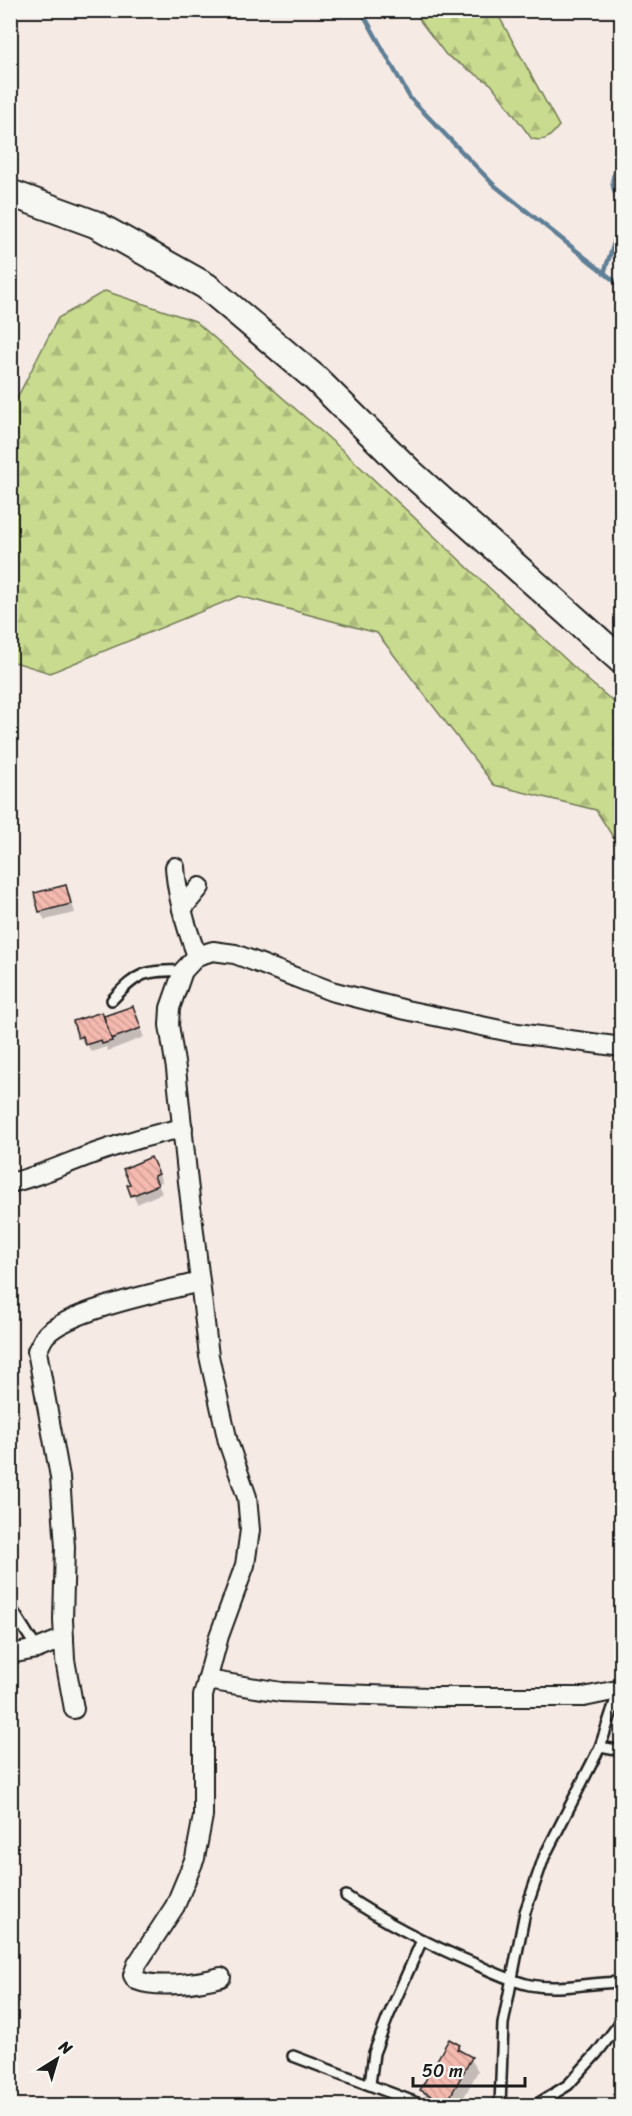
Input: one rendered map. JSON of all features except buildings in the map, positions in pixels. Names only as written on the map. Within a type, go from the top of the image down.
[{"type":"street","points":[[10,193],[95,224],[206,286],[315,378],[410,472],[621,661]]},
{"type":"street","points":[[175,867],[176,883],[187,932],[197,956]]},
{"type":"street","points":[[182,909],[200,887]]},
{"type":"street","points":[[221,1977],[200,1982],[145,1984],[136,1980],[133,1975],[136,1964],[175,1906],[195,1858],[202,1816],[202,1696],[219,1636],[245,1564],[250,1530],[247,1497],[228,1442],[209,1356],[169,1025],[170,1008],[183,971],[197,956],[213,951],[235,954],[331,991],[406,1010],[510,1032],[621,1047]]},
{"type":"street","points":[[10,1183],[29,1179],[147,1135],[183,1128]]},
{"type":"street","points":[[74,1709],[69,1689],[64,1638],[65,1547],[60,1477],[37,1351],[47,1335],[68,1321],[103,1308],[200,1282]]},
{"type":"street","points":[[10,1654],[37,1649],[64,1638]]},
{"type":"street","points":[[207,1680],[281,1692],[429,1697],[584,1696],[620,1689]]},
{"type":"lane","points":[[112,1000],[134,978],[155,970],[183,971]]},
{"type":"lane","points":[[10,1606],[37,1649]]},
{"type":"lane","points":[[500,2106],[503,2024],[525,1912],[544,1857],[600,1747],[620,1689]]},
{"type":"lane","points":[[600,1747],[621,1751]]},
{"type":"lane","points":[[345,1896],[372,1914],[422,1940],[511,1980],[552,1987],[621,1982]]},
{"type":"lane","points":[[370,2084],[374,2053],[422,1940]]},
{"type":"lane","points":[[534,2106],[568,2085],[597,2053],[621,2020]]},
{"type":"lane","points":[[294,2055],[425,2106]]},
{"type":"green space","points":[[416,11],[496,11],[559,126],[548,138],[532,139],[491,84],[446,55],[421,22]]},
{"type":"green space","points":[[105,291],[195,321],[339,447],[590,682],[621,708],[621,850],[596,810],[494,785],[377,633],[239,596],[50,673],[11,661],[11,410],[58,318]]},
{"type":"waterway","points":[[361,10],[410,98],[494,185],[622,287]]},
{"type":"waterway","points":[[604,273],[619,221],[619,206],[613,188],[613,177],[622,165]]}]
